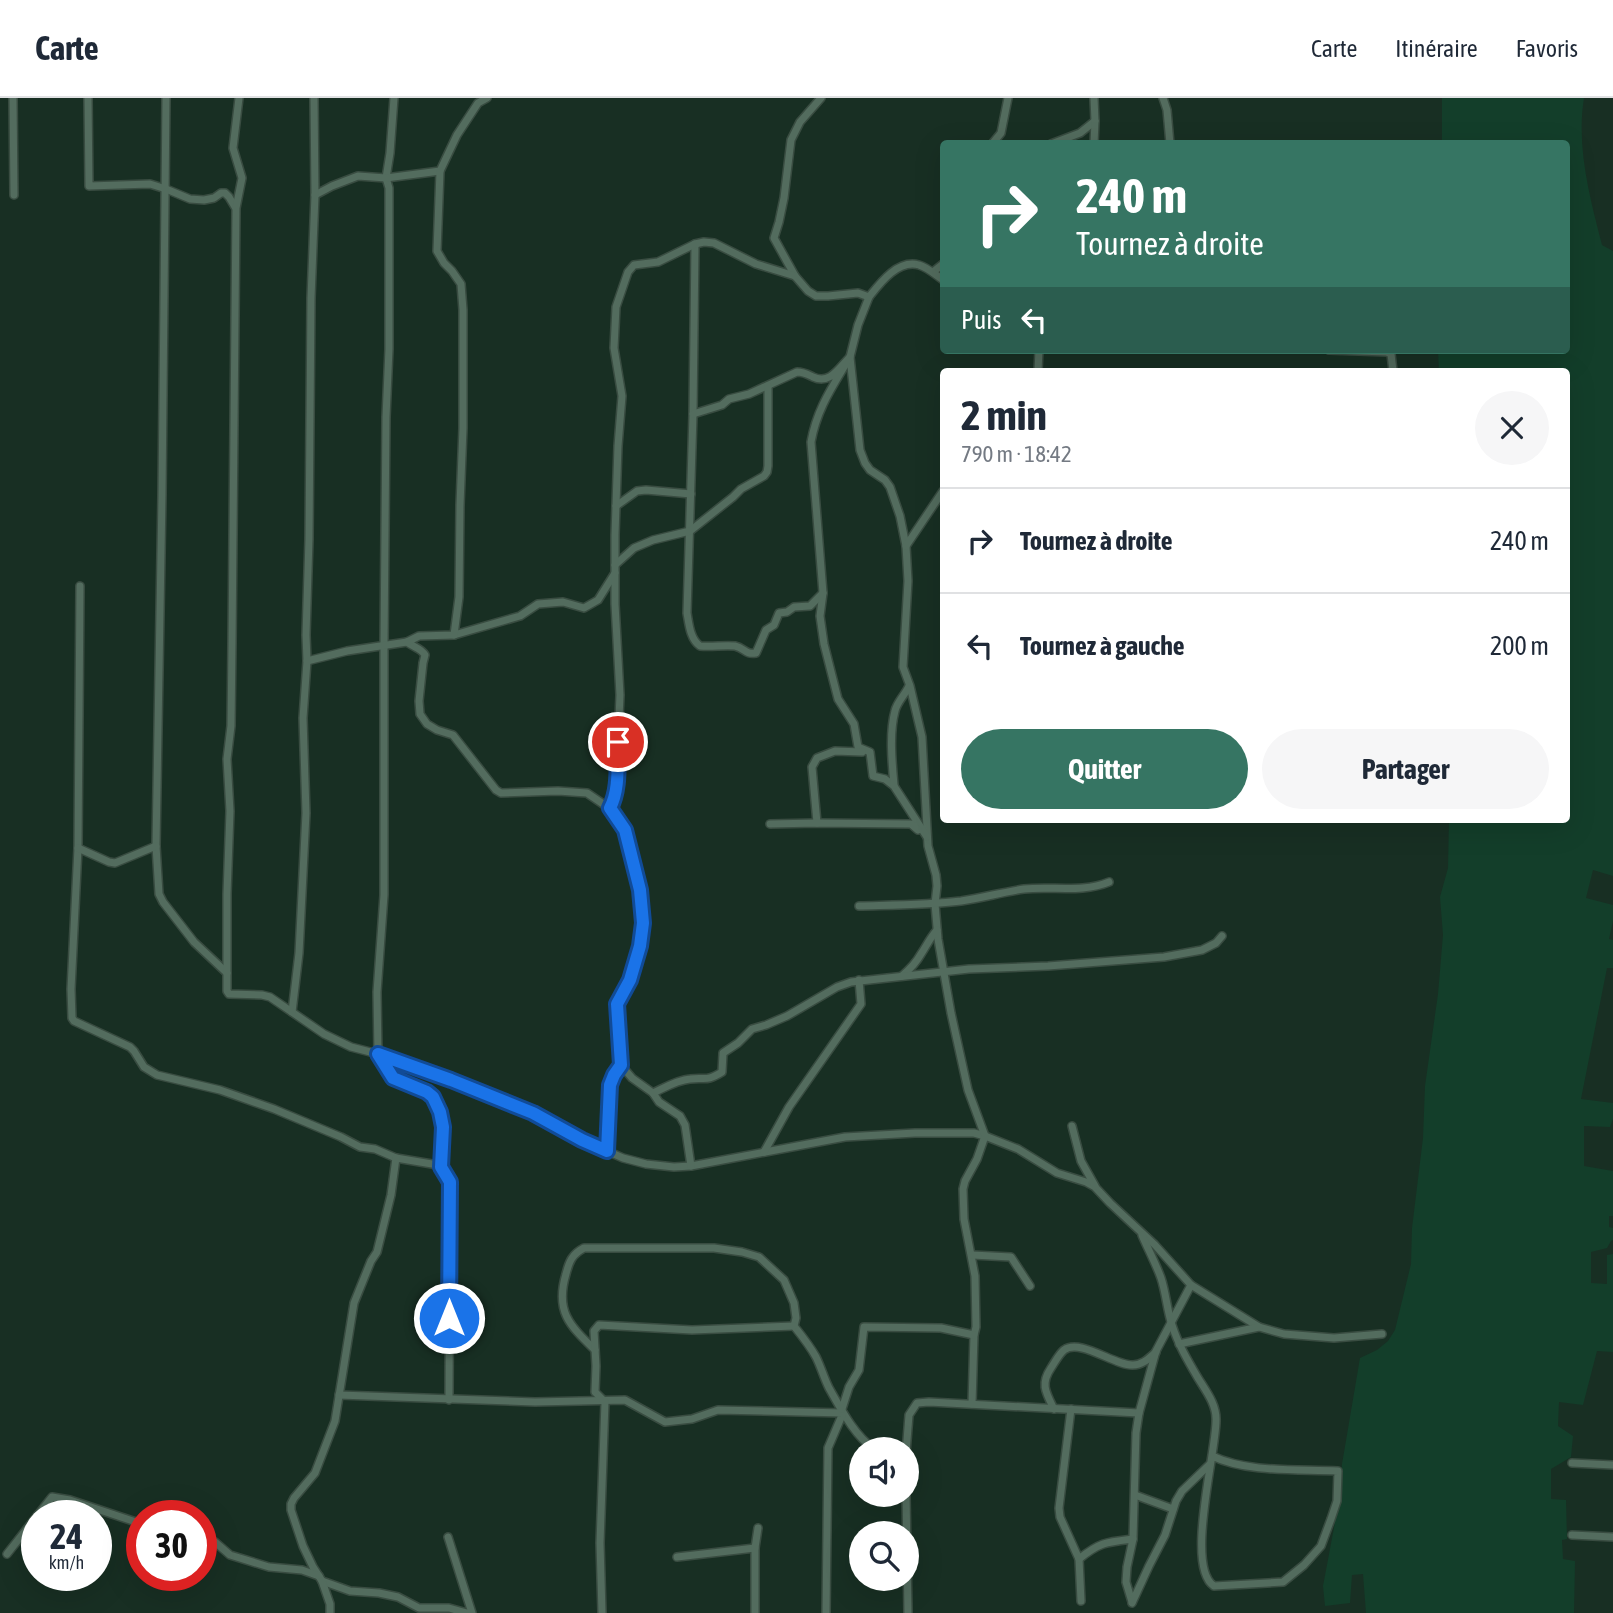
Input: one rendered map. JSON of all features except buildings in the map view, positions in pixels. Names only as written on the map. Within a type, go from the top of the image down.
[{"type":"street","points":[[13,98],[14,195]]},
{"type":"street","points":[[88,98],[89,186],[150,184],[190,199],[204,200],[225,193],[236,208]]},
{"type":"street","points":[[166,98],[156,846],[159,894],[194,942],[227,973]]},
{"type":"street","points":[[239,98],[233,148],[242,178],[236,208],[231,726],[227,759],[230,811],[227,894],[229,994],[270,997],[324,1034],[351,1047],[451,1080],[533,1113],[582,1140],[623,1158],[646,1164],[691,1166],[845,1137],[974,1133],[1018,1149],[1057,1173],[1096,1187]]},
{"type":"street","points":[[292,1012],[302,914],[306,813],[303,718],[307,661],[311,298],[315,195],[314,98]]},
{"type":"street","points":[[394,98],[386,178],[389,188],[389,349],[386,418],[384,895],[377,992],[378,1054],[393,1078],[427,1092],[433,1097],[440,1112],[443,1127],[441,1167],[450,1182],[449,1400]]},
{"type":"street","points":[[454,635],[459,597],[464,344],[461,284],[437,251],[440,171],[457,135],[478,103],[488,98]]},
{"type":"street","points":[[821,98],[800,122],[791,140],[784,198],[774,238],[795,276],[816,296],[858,293],[869,297]]},
{"type":"street","points":[[995,140],[1001,133],[1008,98]]},
{"type":"street","points":[[1094,98],[1094,140]]},
{"type":"street","points":[[1163,98],[1170,140]]},
{"type":"street","points":[[1062,140],[1080,133],[1095,121]]},
{"type":"street","points":[[315,195],[358,176],[386,178],[440,171]]},
{"type":"street","points":[[610,808],[616,789],[620,695],[615,569],[622,396],[614,348],[616,307],[628,272],[634,265],[658,261],[695,244],[714,243],[756,264],[795,276]]},
{"type":"street","points":[[695,244],[687,613],[695,642],[700,646],[737,646],[749,654],[756,653],[766,630],[774,625],[779,613],[787,612],[793,607],[810,606],[823,593]]},
{"type":"street","points":[[870,752],[858,747],[854,724],[838,699],[824,643],[820,616],[823,593],[811,442],[814,422],[822,403],[850,357],[869,297],[886,276],[901,267],[918,264],[940,277]]},
{"type":"street","points":[[933,272],[940,266]]},
{"type":"street","points":[[693,414],[722,405],[729,399],[750,394],[797,372],[803,372],[821,381],[829,379],[850,357]]},
{"type":"street","points":[[850,357],[860,450],[870,470],[890,487],[906,546],[908,581],[903,667],[922,737],[927,837],[937,886],[937,930],[968,1090],[985,1136],[963,1189],[964,1219],[975,1276],[976,1328],[972,1404]]},
{"type":"street","points":[[307,661],[334,653],[407,642],[419,636],[454,635],[520,616],[538,604],[563,602],[584,608],[598,600],[615,569],[634,548],[653,540],[690,531],[741,489],[764,477],[767,472],[768,386]]},
{"type":"street","points":[[616,506],[637,491],[691,494]]},
{"type":"street","points":[[906,546],[940,495]]},
{"type":"street","points":[[80,586],[78,848],[72,1018],[130,1047],[144,1067],[157,1075],[220,1090],[292,1116],[360,1147],[441,1167]]},
{"type":"street","points":[[407,642],[422,650],[425,655],[422,663],[420,714],[427,723],[453,736],[496,790],[501,793],[558,790],[587,793],[610,808],[625,830],[640,890],[643,923],[640,946],[630,980],[617,1004],[621,1065],[632,1078],[653,1093],[659,1102],[680,1116],[685,1125],[691,1166]]},
{"type":"street","points":[[894,786],[891,758],[895,708],[910,686]]},
{"type":"street","points":[[817,822],[812,767],[817,758],[835,751],[870,752]]},
{"type":"street","points":[[870,752],[873,776],[885,779],[894,786],[927,837]]},
{"type":"street","points":[[770,824],[911,824],[927,837]]},
{"type":"street","points":[[78,848],[115,863],[156,846]]},
{"type":"street","points":[[859,906],[935,904],[1027,889],[1083,887],[1110,882]]},
{"type":"street","points":[[901,977],[922,954],[927,941],[937,930]]},
{"type":"street","points":[[653,1093],[689,1079],[711,1079],[722,1072],[723,1053],[752,1029],[787,1016],[837,987],[859,980],[944,971],[1164,957],[1202,950],[1216,943],[1222,936]]},
{"type":"street","points":[[764,1152],[789,1107],[861,1004],[859,980]]},
{"type":"street","points":[[607,1151],[610,1085],[621,1065]]},
{"type":"street","points":[[1072,1126],[1081,1161],[1096,1187],[1191,1285],[1259,1327],[1284,1334],[1334,1338],[1382,1334]]},
{"type":"street","points":[[330,1613],[330,1604],[321,1578],[303,1546],[292,1516],[291,1504],[315,1473],[335,1421],[354,1303],[377,1252],[391,1195],[396,1158]]},
{"type":"street","points":[[1140,1231],[1161,1279],[1171,1323],[1216,1409],[1203,1527],[1202,1555],[1209,1582],[1214,1586],[1283,1582],[1304,1565],[1321,1546],[1337,1501],[1338,1471],[1232,1464],[1212,1456]]},
{"type":"street","points":[[595,1350],[572,1328],[560,1298],[572,1256],[584,1248],[714,1248],[742,1252],[759,1258],[784,1280],[794,1303],[794,1326]]},
{"type":"street","points":[[972,1255],[1011,1257],[1030,1286]]},
{"type":"street","points":[[1191,1285],[1157,1351],[1139,1413],[1133,1539],[1126,1582],[1132,1602],[1165,1535],[1176,1501],[1182,1491],[1210,1465]]},
{"type":"street","points":[[602,1613],[600,1543],[605,1402],[596,1392],[594,1331],[599,1325],[692,1330],[794,1326]]},
{"type":"street","points":[[794,1326],[817,1359],[829,1388],[862,1437]]},
{"type":"street","points":[[842,1409],[849,1387],[859,1370],[864,1327],[941,1328],[974,1335]]},
{"type":"street","points":[[1180,1343],[1259,1327]]},
{"type":"street","points":[[1054,1409],[1046,1393],[1045,1376],[1065,1350],[1071,1347],[1082,1348],[1131,1366],[1144,1362],[1157,1351]]},
{"type":"street","points":[[339,1395],[449,1400],[625,1400],[665,1422],[692,1419],[718,1410],[842,1413],[828,1448],[826,1613]]},
{"type":"street","points":[[907,1437],[909,1415],[917,1403],[1139,1413]]},
{"type":"street","points":[[1071,1409],[1059,1508],[1060,1517],[1079,1559],[1081,1601]]},
{"type":"street","points":[[1572,1463],[1613,1465]]},
{"type":"street","points":[[1135,1495],[1173,1509]]},
{"type":"street","points":[[50,1500],[52,1497],[70,1500]]},
{"type":"street","points":[[906,1507],[908,1613]]},
{"type":"street","points":[[755,1613],[755,1548],[758,1528]]},
{"type":"street","points":[[1572,1535],[1613,1537]]},
{"type":"street","points":[[7,1554],[21,1536]]},
{"type":"street","points":[[217,1544],[230,1555],[269,1567],[302,1570],[339,1588],[398,1597],[417,1607],[449,1608],[469,1613],[448,1537]]},
{"type":"street","points":[[1079,1559],[1094,1547],[1107,1542],[1133,1539]]},
{"type":"street","points":[[677,1556],[755,1548]]},
{"type":"green space","points":[[1442,98],[1584,98],[1583,154],[1589,191],[1602,245],[1613,251],[1613,876],[1593,870],[1586,898],[1613,905],[1609,939],[1613,940],[1613,968],[1607,968],[1581,1099],[1613,1103],[1610,1127],[1584,1126],[1584,1166],[1613,1171],[1613,1216],[1609,1216],[1609,1227],[1613,1228],[1613,1240],[1607,1248],[1591,1252],[1591,1283],[1607,1284],[1607,1255],[1613,1254],[1613,1352],[1597,1351],[1583,1405],[1559,1402],[1558,1426],[1573,1436],[1571,1457],[1551,1469],[1551,1499],[1566,1500],[1567,1539],[1562,1540],[1563,1559],[1575,1561],[1574,1613],[1366,1613],[1363,1574],[1352,1575],[1350,1603],[1325,1606],[1323,1586],[1340,1496],[1342,1464],[1360,1358],[1377,1350],[1388,1341],[1395,1330],[1411,1264],[1425,1086],[1438,994],[1443,935],[1440,897],[1448,868],[1449,823],[1570,823],[1570,368],[1439,368],[1438,354],[1570,354],[1570,140],[1442,140]]},
{"type":"route","points":[[449,1318],[450,1182],[441,1167],[443,1127],[440,1112],[433,1097],[427,1092],[393,1078],[378,1054],[533,1113],[607,1151],[610,1085],[621,1065],[617,1004],[630,980],[640,946],[643,923],[640,890],[625,830],[610,808],[616,789],[618,742]]}]
